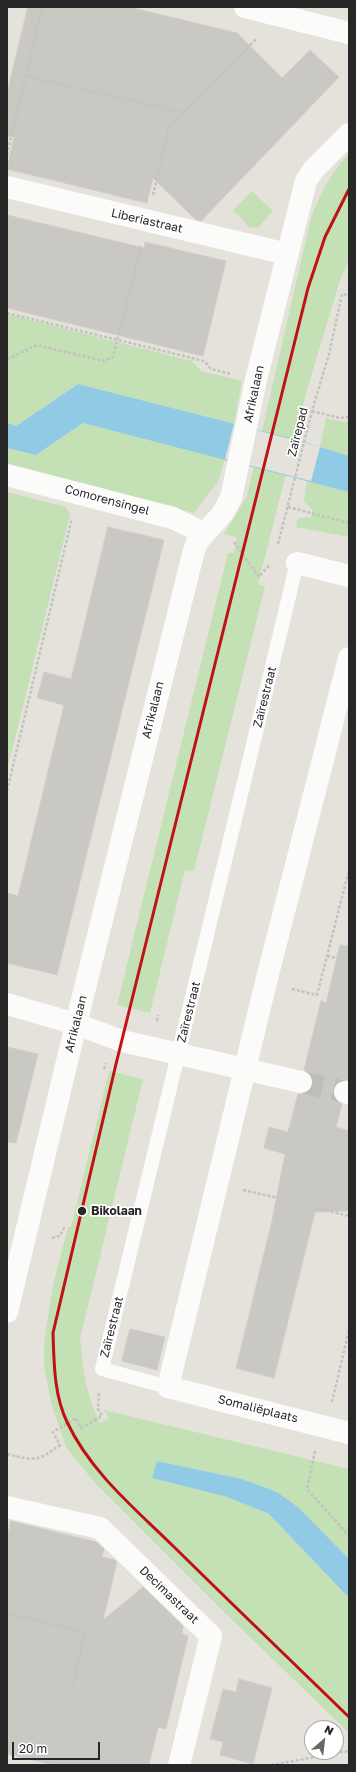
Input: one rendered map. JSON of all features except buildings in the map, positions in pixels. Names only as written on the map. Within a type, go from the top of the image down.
[{"type":"street","points":[[245,7],[349,33]]},
{"type":"street","name":"Afrikalaan","points":[[7,1312],[76,1024],[193,554],[197,542],[203,533],[223,513],[231,498],[240,462],[256,380],[306,181],[314,169],[349,134]]},
{"type":"street","name":"Liberiastraat","points":[[7,187],[287,254]]},
{"type":"street","name":"Comorensingel","points":[[7,475],[78,492],[173,518],[203,533]]},
{"type":"street","points":[[297,563],[349,576]]},
{"type":"street","points":[[168,1386],[266,982],[349,658]]},
{"type":"street","points":[[7,1004],[76,1024],[122,1041],[301,1082]]},
{"type":"street","name":"Somaliëplaats","points":[[168,1386],[349,1433]]},
{"type":"street","name":"Decimastraat","points":[[7,1507],[100,1528],[211,1636],[179,1765]]},
{"type":"lane","name":"Zaïrestraat","points":[[168,1386],[102,1369],[297,563]]},
{"type":"path","points":[[7,155],[42,7]]},
{"type":"path","points":[[7,359],[37,345],[104,360],[113,357],[169,127],[261,33],[271,14]]},
{"type":"path","points":[[26,76],[183,113]]},
{"type":"path","name":"Zaïrepad","points":[[274,559],[328,354],[342,294],[349,295]]},
{"type":"path","points":[[7,313],[204,361],[211,369],[256,380]]},
{"type":"path","points":[[312,411],[340,418],[349,417]]},
{"type":"path","points":[[7,791],[78,492]]},
{"type":"path","points":[[288,507],[349,523]]},
{"type":"path","points":[[203,533],[236,542],[259,577],[274,559],[297,563]]},
{"type":"path","points":[[266,982],[318,995],[349,870]]},
{"type":"path","points":[[327,956],[337,958]]},
{"type":"path","points":[[157,1022],[158,1015]]},
{"type":"path","points":[[218,1184],[278,1198]]},
{"type":"path","points":[[316,1208],[349,1216]]},
{"type":"path","points":[[349,1330],[307,1489],[349,1536]]},
{"type":"path","points":[[7,1454],[28,1459],[41,1458],[60,1445],[53,1432],[76,1418],[81,1428],[102,1416],[98,1402],[102,1369]]},
{"type":"path","points":[[7,1613],[85,1633],[73,1686]]},
{"type":"path","points":[[271,1765],[349,1751]]},
{"type":"green space","points":[[349,154],[349,261],[340,280],[307,390],[258,584],[265,586],[194,871],[185,870],[150,1013],[117,1005],[228,553],[234,553],[237,537],[224,534],[247,496],[311,218],[318,200],[327,184],[336,169]]},
{"type":"green space","points":[[252,191],[273,211],[258,228],[249,227],[233,210]]},
{"type":"green space","points":[[7,314],[192,361],[201,371],[242,381],[234,424],[78,384],[16,426],[7,423]]},
{"type":"green space","points":[[326,418],[344,422],[349,421],[349,456],[320,447]]},
{"type":"green space","points":[[83,423],[225,459],[218,481],[194,513],[7,467],[7,448],[36,455]]},
{"type":"green space","points":[[307,480],[349,492],[349,537],[296,527],[298,518],[311,517],[312,510],[304,501]]},
{"type":"green space","points":[[7,492],[66,507],[70,515],[7,771]]},
{"type":"green space","points":[[109,1071],[143,1079],[80,1339],[84,1372],[91,1403],[100,1423],[109,1418],[104,1410],[349,1469],[349,1559],[298,1507],[277,1492],[242,1479],[157,1461],[152,1478],[227,1497],[269,1514],[349,1598],[349,1733],[344,1728],[344,1720],[336,1720],[226,1614],[94,1482],[66,1447],[52,1406],[44,1367],[44,1343],[53,1285],[68,1227],[71,1227]]},
{"type":"water","points":[[78,384],[294,439],[349,456],[349,492],[83,423],[36,455],[7,448],[7,423],[16,426]]},
{"type":"water","points":[[157,1461],[242,1479],[277,1492],[298,1507],[349,1559],[349,1598],[269,1514],[227,1497],[152,1478]]},
{"type":"pier","points":[[234,424],[320,447],[311,481],[225,459]]},
{"type":"tunnel","points":[[301,1082],[345,1092]]},
{"type":"transit line","points":[[349,189],[325,237],[308,288],[116,1064],[53,1333],[59,1401],[67,1422],[88,1457],[113,1488],[127,1502],[349,1717]]},
{"type":"place","name":"Bikolaan","points":[[82,1211]]}]
